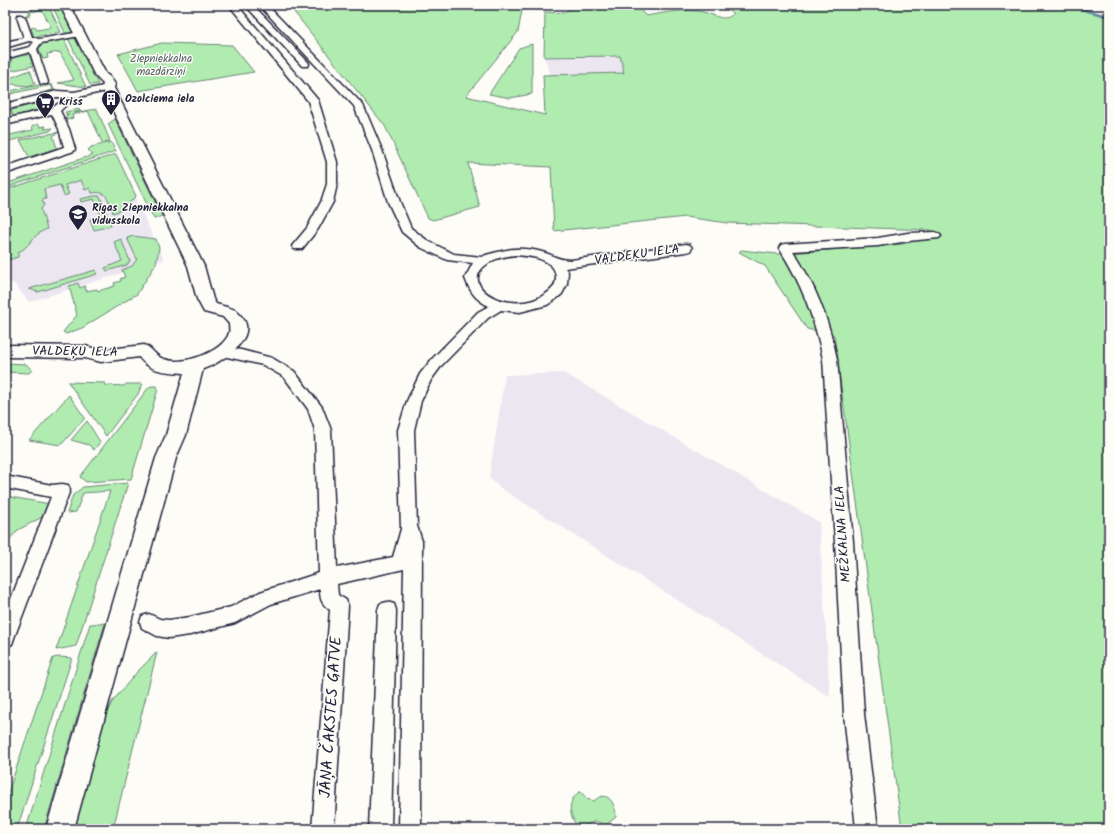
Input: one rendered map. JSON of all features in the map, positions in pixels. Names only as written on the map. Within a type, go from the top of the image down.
[{"type":"street","points":[[5,6],[10,5]]},
{"type":"street","points":[[60,829],[166,458],[176,435],[195,365],[215,358],[223,352],[232,344],[237,334],[238,327],[232,316],[225,311],[210,308],[205,299],[196,266],[65,5]]},
{"type":"street","points":[[233,5],[313,100],[332,162],[332,184],[327,202],[312,229],[298,246]]},
{"type":"street","points":[[250,5],[305,64]]},
{"type":"street","points":[[263,5],[358,105],[377,150],[394,202],[406,230],[424,244],[450,257],[483,261],[504,253],[521,252],[539,254],[556,264],[561,272],[562,280]]},
{"type":"street","points":[[21,17],[29,39]]},
{"type":"street","points":[[5,45],[29,39],[39,41],[80,34]]},
{"type":"street","points":[[5,56],[33,49],[39,41]]},
{"type":"street","points":[[33,49],[44,82]]},
{"type":"street","points":[[5,122],[55,110],[74,95],[105,83]]},
{"type":"street","points":[[5,107],[58,94],[74,95]]},
{"type":"street","points":[[5,171],[70,149],[55,110]]},
{"type":"street","name":"MEŽKALNA IELA","points":[[866,829],[854,714],[844,534],[830,359],[826,338],[810,291],[795,262],[785,248],[878,242],[908,237],[935,236]]},
{"type":"street","name":"VALDEĶU IELA","points":[[483,261],[473,273],[472,285],[481,297],[500,305],[524,306],[536,304],[554,294],[560,287],[562,280],[570,274],[578,271],[686,248],[571,264],[556,264]]},
{"type":"street","points":[[410,829],[413,541],[409,526],[406,430],[414,401],[425,378],[437,362],[482,315],[500,305]]},
{"type":"street","name":"VALDEĶU IELA","points":[[5,351],[85,352],[101,356],[144,351],[150,360],[159,365],[170,367],[195,365]]},
{"type":"street","points":[[223,352],[242,354],[267,361],[289,374],[315,407],[323,430],[328,578]]},
{"type":"street","points":[[5,482],[52,490],[62,490],[5,638]]},
{"type":"street","points":[[149,622],[156,626],[169,629],[235,616],[266,598],[328,578],[400,563],[409,526]]},
{"type":"street","name":"JĀŅA ČAKSTES GATVE","points":[[322,829],[339,606],[329,599],[328,578]]},
{"type":"street","points":[[380,829],[387,610]]},
{"type":"shaded area","points":[[620,56],[624,74],[551,75],[544,57]]},
{"type":"shaded area","name":"Rīgas Ziepniekkalna vidusskola","points":[[115,155],[164,260],[29,302],[15,285],[5,282],[5,202]]},
{"type":"shaded area","points":[[564,373],[819,522],[830,697],[502,489],[489,478],[505,375]]},
{"type":"green space","points":[[33,5],[48,5],[61,32],[34,37],[31,28],[35,27],[37,30],[49,28],[50,25],[42,10],[30,12],[31,15],[26,16],[26,15],[34,8]]},
{"type":"green space","points":[[52,5],[60,5],[73,32],[66,35]]},
{"type":"green space","points":[[300,5],[523,5],[518,32],[466,96],[545,115],[543,75],[624,73],[620,56],[544,57],[545,12],[564,13],[575,5],[642,5],[638,8],[646,16],[675,11],[697,11],[726,18],[733,14],[724,5],[1071,5],[1109,16],[1109,829],[902,829],[834,335],[807,329],[765,266],[739,252],[741,250],[778,254],[903,244],[920,239],[931,230],[727,223],[686,217],[554,231],[551,167],[468,163],[480,207],[433,220],[428,218],[385,126],[290,7]]},
{"type":"green space","points":[[68,38],[76,38],[98,84],[90,85]]},
{"type":"green space","points":[[64,39],[86,87],[58,83],[74,80],[60,52],[47,54],[48,58],[43,59],[39,49],[42,44]]},
{"type":"green space","name":"Ziepniekkalna mazdārziņi","points":[[162,43],[232,45],[254,72],[138,91],[118,54]]},
{"type":"green space","points":[[532,44],[532,94],[510,98],[489,94],[519,48]]},
{"type":"green space","points":[[24,53],[20,55],[25,56],[29,54],[33,66],[5,72],[5,68],[9,67],[7,64],[12,62],[11,59],[5,60],[5,57]]},
{"type":"green space","points":[[30,70],[35,84],[27,86],[5,83],[5,80]]},
{"type":"green space","points":[[44,84],[52,85],[55,92],[41,95],[40,93],[53,90],[51,85],[5,95],[5,92]]},
{"type":"green space","points":[[42,102],[41,105],[46,107],[13,117],[11,110]]},
{"type":"green space","points":[[79,109],[80,111],[73,113],[97,109],[110,141],[102,142],[88,111],[72,115],[73,118],[67,120],[66,115],[69,114],[66,114],[65,112]]},
{"type":"green space","points":[[115,119],[162,216],[154,219],[108,124]]},
{"type":"green space","points":[[39,124],[40,127],[46,126],[44,129],[53,128],[50,131],[5,142],[5,136],[33,130],[32,126]]},
{"type":"green space","points":[[59,132],[53,136],[57,148],[29,157],[20,140]]},
{"type":"green space","points":[[111,142],[116,151],[5,188],[5,185],[8,183],[93,155],[88,150],[91,147]]},
{"type":"green space","points":[[116,154],[136,196],[122,210],[113,213],[107,197],[101,193],[92,193],[90,188],[85,190],[81,180],[65,185],[69,194],[64,196],[60,185],[44,189],[46,199],[42,200],[44,205],[41,209],[47,229],[37,235],[25,248],[18,252],[18,257],[5,261],[5,202],[8,191],[5,190]]},
{"type":"green space","points":[[100,196],[111,226],[94,230],[90,219],[101,216],[94,199],[81,202],[80,199]]},
{"type":"green space","points":[[133,236],[156,239],[159,248],[156,264],[137,294],[82,328],[66,334],[63,332],[77,315],[69,286],[78,283],[80,288],[85,286],[86,291],[97,289],[98,291],[115,286],[114,283],[121,281],[120,279],[125,277],[122,270],[132,266],[137,259],[127,238]]},
{"type":"green space","points":[[121,239],[130,261],[127,265],[107,271],[105,268],[122,261],[114,242]]},
{"type":"green space","points":[[96,270],[97,274],[38,292],[29,289]]},
{"type":"green space","points":[[5,363],[26,364],[32,370],[29,373],[5,372]]},
{"type":"green space","points":[[68,382],[106,383],[104,385],[124,386],[126,384],[142,384],[138,394],[106,436]]},
{"type":"green space","points":[[157,386],[158,389],[131,479],[86,482],[80,477],[149,387]]},
{"type":"green space","points":[[69,395],[85,418],[61,445],[29,440]]},
{"type":"green space","points":[[87,421],[100,442],[94,450],[89,445],[71,440]]},
{"type":"green space","points":[[128,483],[76,646],[56,650],[110,491],[83,493],[76,512],[67,513],[73,495],[83,487]]},
{"type":"green space","points":[[5,496],[50,504],[44,516],[18,530],[8,541],[5,548]]},
{"type":"green space","points":[[105,623],[44,829],[26,829],[90,624]]},
{"type":"green space","points":[[157,652],[113,829],[71,829],[103,720],[112,702],[137,672]]},
{"type":"green space","points":[[53,658],[72,658],[17,829],[5,829],[5,802]]},
{"type":"green space","points":[[579,792],[581,792],[587,799],[594,801],[603,796],[610,799],[616,812],[616,817],[606,825],[595,821],[582,827],[576,825],[570,808],[572,800]]},
{"type":"waterway","points":[[1067,5],[1109,17]]},
{"type":"place","name":"Ozolciema iela","points":[[111,116]]},
{"type":"place","name":"Kriss","points":[[45,119]]},
{"type":"place","name":"Rīgas Ziepniekkalna vidusskola","points":[[78,231]]}]
